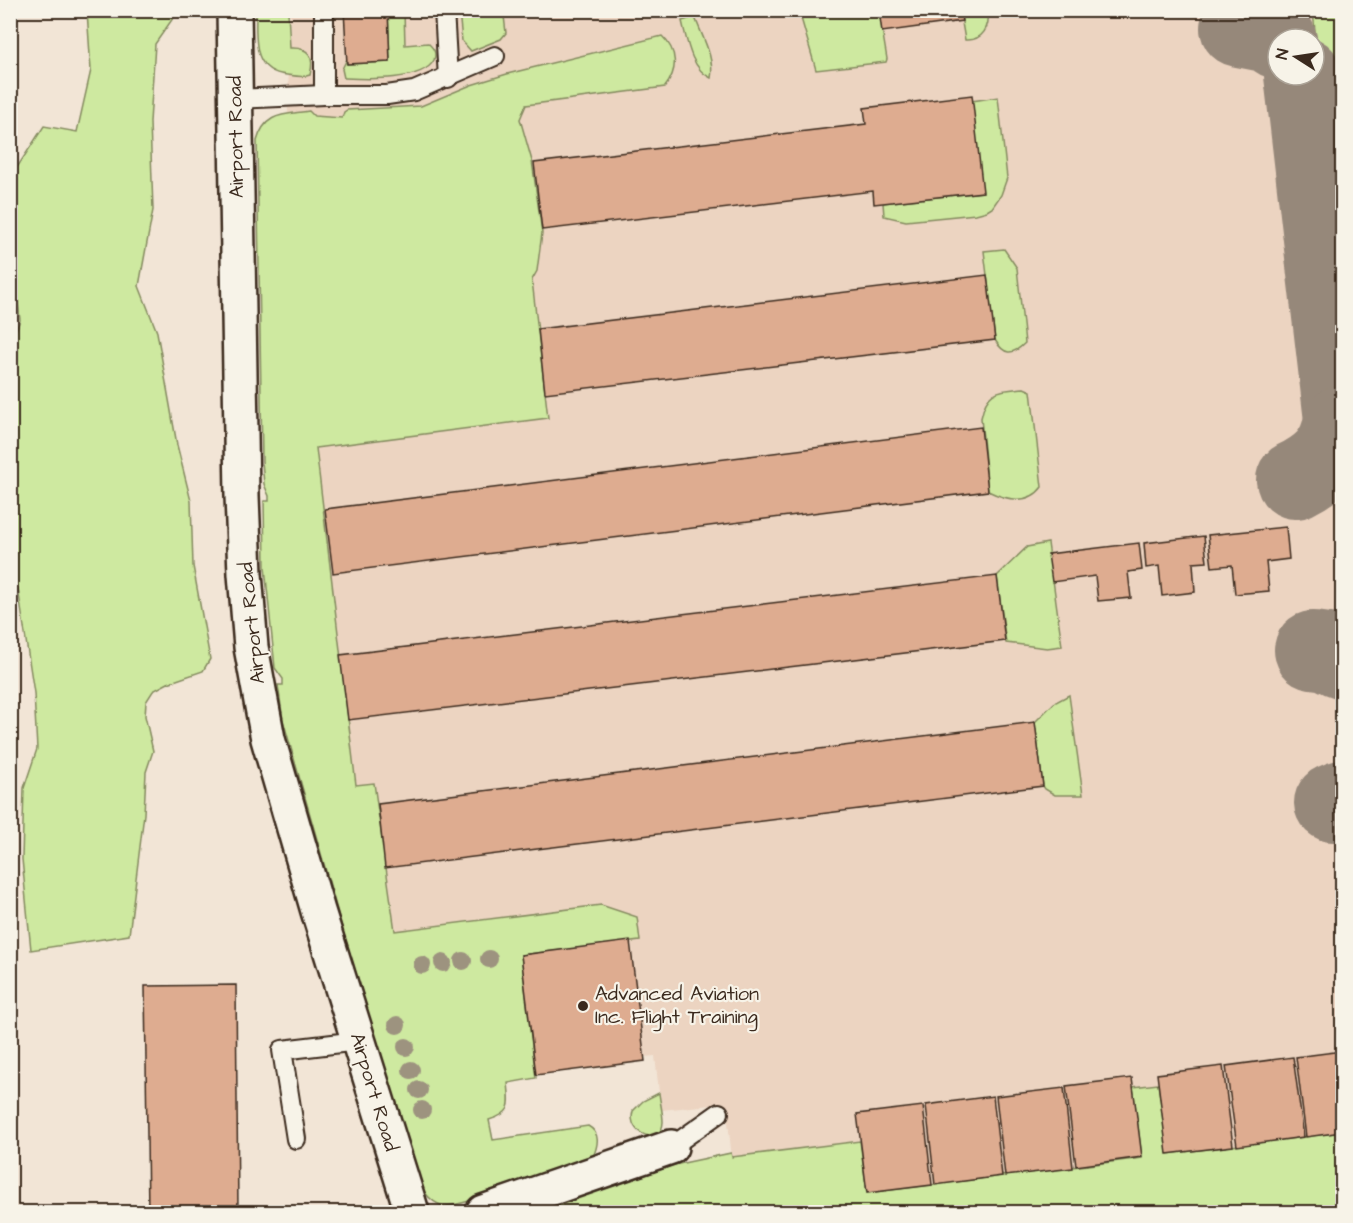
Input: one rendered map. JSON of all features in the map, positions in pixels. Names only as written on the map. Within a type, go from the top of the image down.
[{"type":"street","name":"Airport Road","points":[[234,10],[242,496],[251,647],[268,739],[318,911],[412,1212]]},
{"type":"street","points":[[483,1212],[672,1147]]},
{"type":"lane","points":[[324,10],[324,95]]},
{"type":"lane","points":[[444,10],[448,78]]},
{"type":"lane","points":[[235,99],[387,95],[414,91],[495,56]]},
{"type":"lane","points":[[296,1139],[282,1050],[358,1041]]},
{"type":"lane","points":[[672,1147],[719,1113]]},
{"type":"shaded area","points":[[290,11],[1342,11],[1342,1212],[738,1212],[728,1122],[711,1105],[661,1110],[655,1056],[644,1057],[630,941],[521,955],[379,967],[281,428]]},
{"type":"green space","points":[[87,11],[178,11],[155,44],[150,122],[153,210],[139,286],[157,332],[177,445],[191,501],[193,566],[210,659],[203,671],[168,683],[153,691],[146,702],[145,716],[153,751],[146,772],[144,814],[129,935],[31,950],[22,859],[24,788],[37,749],[34,693],[18,588],[11,576],[10,451],[14,428],[10,401],[10,346],[20,320],[11,243],[11,203],[14,172],[44,126],[77,132],[91,70]]},
{"type":"green space","points":[[256,11],[288,11],[290,48],[302,49],[309,54],[312,63],[310,75],[302,77],[275,72],[261,60],[256,42]]},
{"type":"green space","points":[[388,11],[404,11],[405,45],[428,43],[435,52],[434,60],[428,67],[406,76],[379,79],[344,78],[342,69],[346,61],[347,64],[390,62]]},
{"type":"green space","points":[[459,11],[496,11],[504,16],[506,33],[501,39],[471,51],[462,41]]},
{"type":"green space","points":[[799,11],[879,11],[886,62],[816,70]]},
{"type":"green space","points":[[960,11],[988,11],[988,22],[981,35],[965,40]]},
{"type":"green space","points":[[1313,11],[1342,11],[1342,98],[1326,80],[1326,27],[1315,27]]},
{"type":"green space","points":[[695,17],[710,55],[711,78],[704,74],[694,61],[686,37],[682,21]]},
{"type":"green space","points":[[662,36],[671,48],[674,61],[672,74],[665,87],[526,105],[520,119],[532,161],[542,233],[537,271],[532,280],[548,418],[316,448],[356,785],[374,783],[395,931],[601,905],[637,917],[640,941],[521,955],[536,1078],[508,1083],[509,1103],[506,1111],[489,1120],[493,1140],[588,1126],[597,1136],[593,1157],[491,1194],[443,1206],[429,1197],[415,1175],[283,720],[278,685],[283,685],[283,679],[275,668],[265,567],[264,501],[269,501],[269,496],[264,484],[262,461],[257,141],[270,120],[284,115],[309,111],[314,116],[342,118],[347,110],[421,106],[471,85],[507,74]]},
{"type":"green space","points":[[998,97],[1007,178],[1001,195],[992,208],[976,214],[906,221],[884,216],[883,203],[982,192],[972,101]]},
{"type":"green space","points":[[1004,249],[1017,268],[1025,343],[1012,352],[1002,349],[995,340],[984,251]]},
{"type":"green space","points":[[1024,388],[1031,391],[1042,487],[1031,496],[1017,499],[1002,497],[988,491],[981,418],[987,402],[995,393]]},
{"type":"green space","points":[[1048,543],[1062,646],[1047,648],[1006,643],[997,576],[1027,547]]},
{"type":"green space","points":[[1069,695],[1083,795],[1055,795],[1043,786],[1035,722],[1054,703]]},
{"type":"green space","points":[[1158,1084],[1168,1154],[1342,1132],[1342,1212],[536,1212],[674,1165],[731,1153],[732,1157],[860,1141],[867,1193],[1142,1158],[1133,1087]]},
{"type":"green space","points":[[659,1093],[663,1119],[661,1130],[651,1136],[645,1135],[635,1126],[632,1119],[633,1111],[643,1101]]},
{"type":"building","points":[[344,10],[388,10],[390,62],[347,64]]},
{"type":"building","points":[[686,10],[714,10],[688,18]]},
{"type":"building","points":[[879,10],[960,10],[962,21],[882,32]]},
{"type":"building","points":[[972,95],[983,192],[874,204],[873,191],[542,230],[534,163],[866,124],[864,108]]},
{"type":"building","points":[[987,275],[995,340],[545,393],[538,329]]},
{"type":"building","points":[[981,427],[988,491],[333,573],[325,509]]},
{"type":"building","points":[[1286,527],[1289,559],[1266,562],[1269,591],[1235,594],[1232,565],[1212,567],[1208,535]]},
{"type":"building","points":[[1204,536],[1207,562],[1193,563],[1195,592],[1162,596],[1159,566],[1146,568],[1144,543]]},
{"type":"building","points":[[1139,543],[1142,570],[1128,572],[1131,598],[1098,601],[1095,576],[1052,582],[1048,554]]},
{"type":"building","points":[[997,576],[1005,641],[348,720],[340,655]]},
{"type":"building","points":[[1035,722],[1043,786],[385,868],[378,804]]},
{"type":"building","name":"Advanced Aviation Inc. Flight Training","points":[[630,941],[645,1061],[536,1075],[521,955]]},
{"type":"building","points":[[236,985],[238,1212],[148,1212],[145,986]]},
{"type":"building","points":[[1342,1051],[1342,1132],[1306,1137],[1296,1057]]},
{"type":"building","points":[[1293,1057],[1304,1137],[1237,1146],[1226,1066]]},
{"type":"building","points":[[1223,1066],[1233,1146],[1167,1154],[1157,1074]]},
{"type":"building","points":[[1132,1078],[1142,1157],[1076,1166],[1066,1086]]},
{"type":"building","points":[[1064,1088],[1073,1168],[1005,1176],[996,1096]]},
{"type":"building","points":[[993,1096],[1002,1176],[935,1185],[926,1105]]},
{"type":"building","points":[[923,1106],[932,1185],[867,1193],[857,1114]]},
{"type":"taxiway","points":[[1239,28],[1266,33]]},
{"type":"taxiway","points":[[1304,87],[1342,411]]},
{"type":"taxiway","points":[[1295,480],[1313,470],[1332,451],[1342,424]]},
{"type":"taxiway","points":[[1313,650],[1328,652],[1342,659]]},
{"type":"taxiway","points":[[1333,803],[1342,799]]},
{"type":"place","name":"Advanced Aviation Inc. Flight Training","points":[[583,1006]]}]
